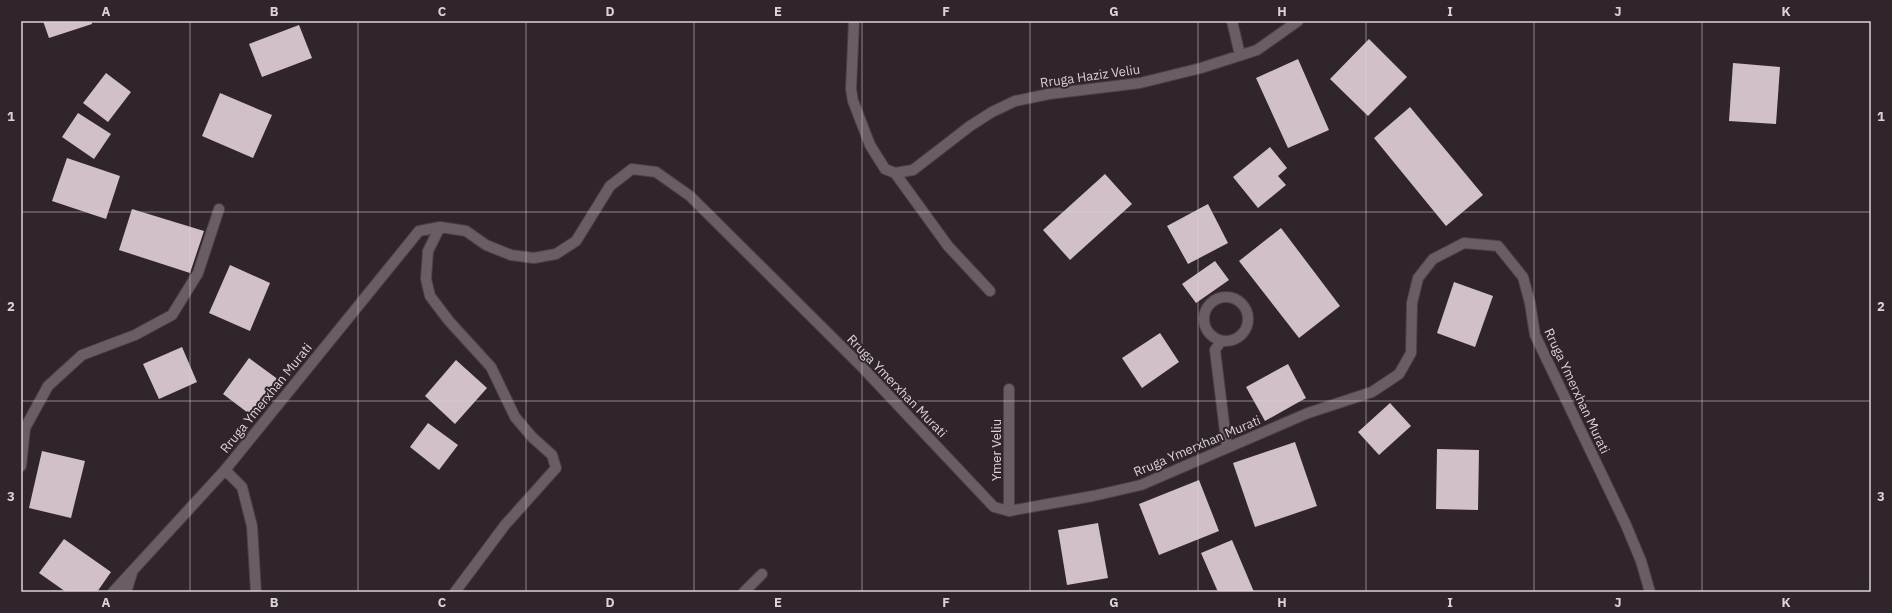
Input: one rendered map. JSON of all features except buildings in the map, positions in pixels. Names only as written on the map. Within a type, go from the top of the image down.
[{"type":"street","points":[[854,21],[851,89],[853,102],[870,146],[885,169],[895,173],[948,246],[990,291]]},
{"type":"street","points":[[1232,21],[1240,56]]},
{"type":"street","name":"Rruga Haziz Veliu","points":[[895,173],[912,170],[970,126],[992,112],[1015,101],[1050,94],[1140,83],[1201,68],[1258,50],[1298,21]]},
{"type":"street","name":"Rruga Ymerxhan Murati","points":[[113,592],[225,470],[419,231],[440,227],[466,231],[486,244],[512,255],[534,258],[556,254],[576,241],[610,186],[632,169],[656,172],[696,202],[860,365],[994,507],[1009,511],[1093,496],[1140,485],[1308,412],[1372,392],[1399,374],[1411,353],[1412,303],[1418,278],[1433,259],[1464,243],[1498,246],[1523,277],[1530,303],[1535,335],[1626,525],[1641,561],[1650,592]]},
{"type":"street","points":[[21,466],[25,428],[48,386],[82,355],[135,335],[172,315],[198,273],[220,209]]},
{"type":"street","points":[[440,227],[428,251],[426,279],[430,296],[449,321],[491,367],[515,416],[532,437],[552,455],[556,468],[506,525],[455,592]]},
{"type":"street","points":[[1232,298],[1245,308],[1248,316],[1248,325],[1238,338],[1230,341],[1221,341],[1213,337],[1208,331],[1204,323],[1205,314],[1209,306],[1215,300],[1232,298]]},
{"type":"street","points":[[1221,341],[1215,350],[1227,448]]},
{"type":"street","name":"Ymer Veliu","points":[[1008,389],[1009,511]]},
{"type":"street","points":[[225,470],[242,488],[252,526],[256,592]]},
{"type":"street","points":[[126,592],[134,568]]},
{"type":"street","points":[[744,592],[762,574]]}]
